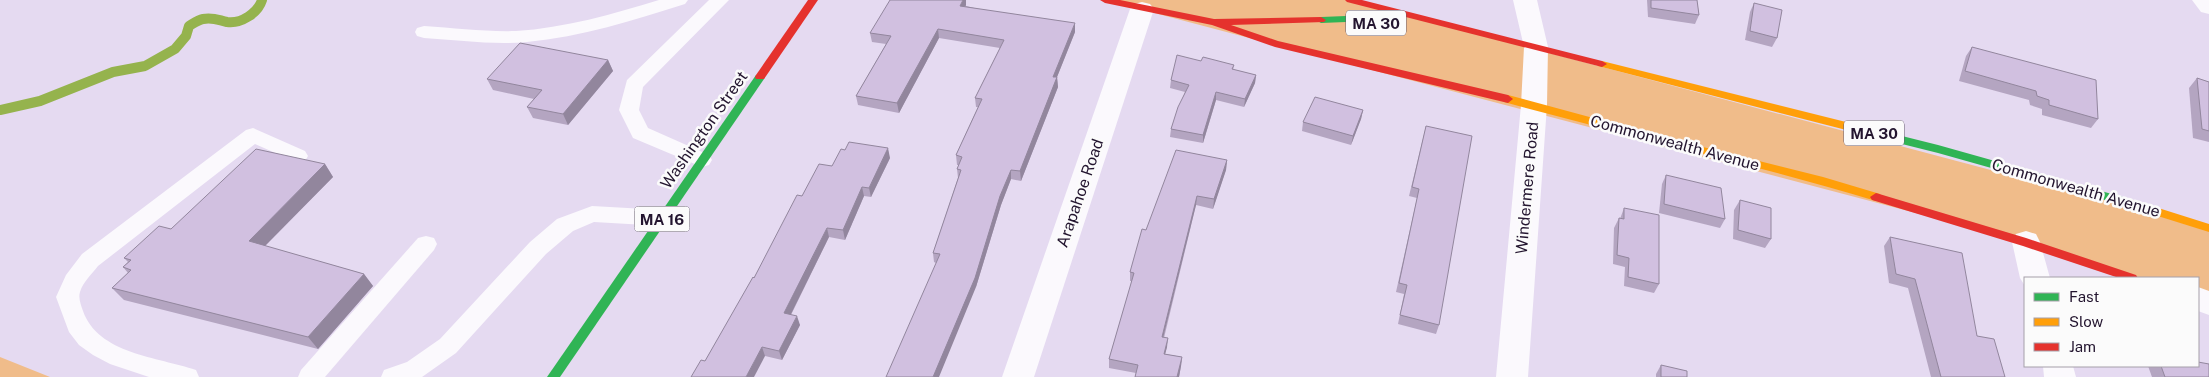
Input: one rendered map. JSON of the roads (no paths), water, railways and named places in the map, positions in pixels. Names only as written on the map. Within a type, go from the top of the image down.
[{"type":"main road","name":"Washington Street","points":[[553,377],[813,0]]},
{"type":"main road","name":"Commonwealth Avenue","points":[[1105,0],[1142,10],[1214,22],[1275,44],[1534,105],[1667,142],[1823,181],[2026,242],[2129,277]]},
{"type":"main road","name":"Commonwealth Avenue","points":[[1350,0],[1938,149],[2164,213],[2209,228]]},
{"type":"main road","name":"Commonwealth Avenue","points":[[1214,22],[1346,19],[1393,26]]},
{"type":"main road","name":"Commonwealth Avenue","points":[[1422,30],[1536,46]]},
{"type":"street","name":"Windermere Road","points":[[1512,377],[1534,105],[1536,46],[1525,0]]},
{"type":"street","points":[[2204,0],[2209,7]]},
{"type":"street","name":"Arapahoe Road","points":[[1018,377],[1142,10]]},
{"type":"street","points":[[2026,242],[2035,277]]},
{"type":"lane","points":[[424,32],[478,36],[526,36],[585,26],[679,0]]},
{"type":"lane","points":[[702,160],[640,133],[628,110],[634,84],[720,0]]},
{"type":"lane","points":[[187,377],[114,355],[88,339],[73,321],[68,295],[78,276],[90,260],[253,135],[298,156]]},
{"type":"lane","points":[[393,377],[416,369],[448,346],[538,248],[566,225],[592,214],[663,218]]},
{"type":"lane","points":[[310,377],[426,244]]},
{"type":"waterway","points":[[0,110],[40,101],[113,72],[145,66],[175,49],[186,36],[189,26],[196,22],[210,18],[227,22],[238,21],[253,13],[262,0]]}]
